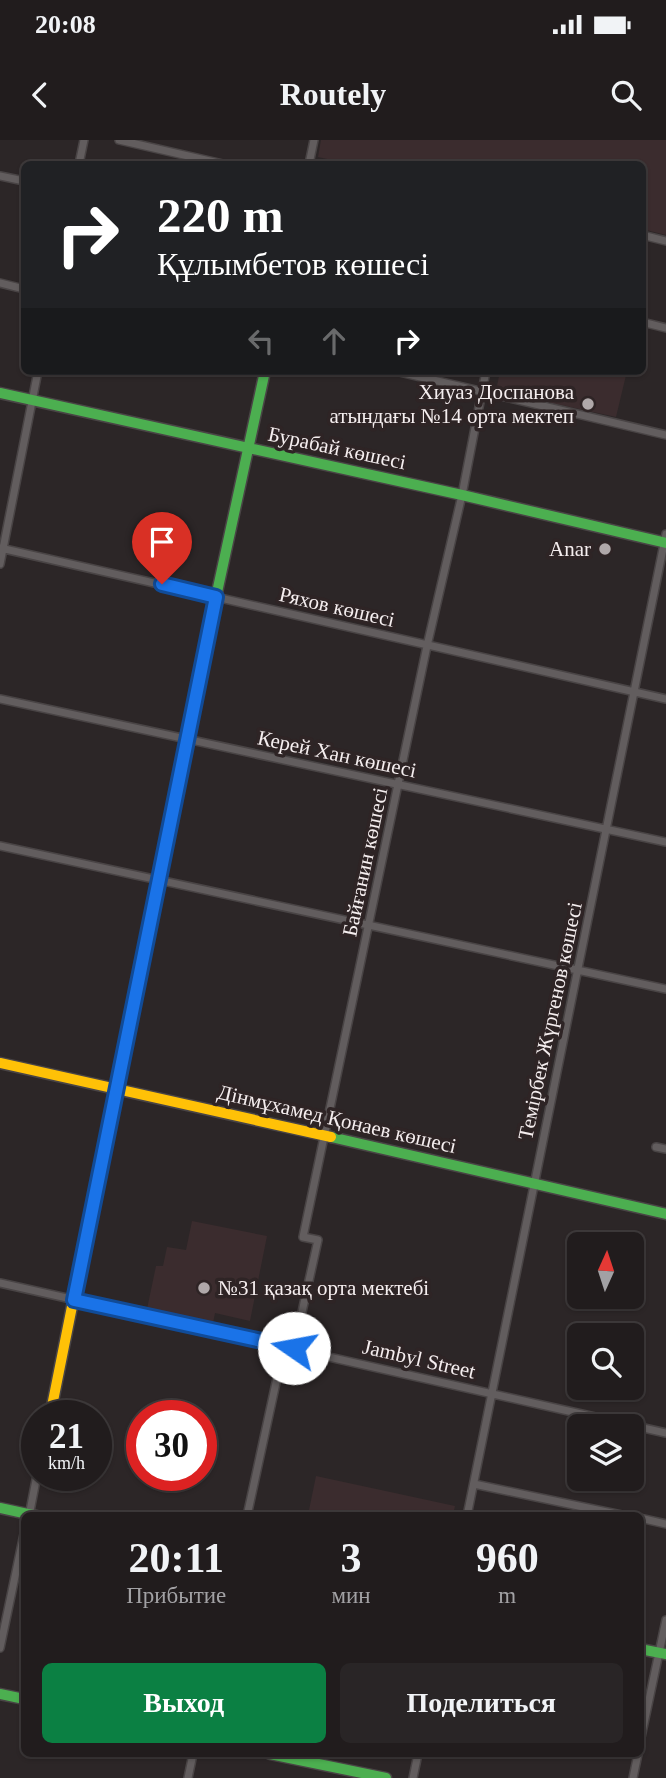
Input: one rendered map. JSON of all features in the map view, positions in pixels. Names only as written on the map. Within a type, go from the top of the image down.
[{"type":"street","points":[[80,161],[84,140]]},
{"type":"street","points":[[119,140],[210,161]]},
{"type":"street","points":[[310,161],[314,140]]},
{"type":"street","points":[[0,176],[21,180]]},
{"type":"street","points":[[646,236],[666,241]]},
{"type":"street","points":[[0,283],[21,288]]},
{"type":"street","points":[[646,323],[666,328]]},
{"type":"street","points":[[0,564],[1,548],[37,375]]},
{"type":"street","points":[[53,1400],[115,1088],[264,375]]},
{"type":"street","points":[[411,375],[666,435]]},
{"type":"street","name":"Байғанин көшесі","points":[[294,1348],[318,1240],[303,1237],[427,646],[462,495],[485,375]]},
{"type":"street","name":"Бурабай көшесі","points":[[0,393],[665,540]]},
{"type":"street","name":"Темірбек Жүргенов көшесі","points":[[468,1512],[665,540]]},
{"type":"street","name":"Ряхов көшесі","points":[[1,548],[666,699]]},
{"type":"street","name":"Керей Хан көшесі","points":[[0,699],[666,842]]},
{"type":"street","points":[[0,846],[666,989]]},
{"type":"street","name":"Дінмұхамед Қонаев көшесі","points":[[0,1063],[535,1182],[666,1214]]},
{"type":"street","points":[[656,1147],[666,1149]]},
{"type":"street","name":"Jambyl Street","points":[[0,1283],[666,1433]]},
{"type":"street","points":[[248,1512],[284,1346]]},
{"type":"street","points":[[474,1484],[607,1512]]},
{"type":"street","points":[[32,1512],[35,1491]]},
{"type":"street","points":[[0,1508],[21,1513]]},
{"type":"street","points":[[644,1519],[666,1524]]},
{"type":"street","points":[[0,1648],[21,1548]]},
{"type":"street","points":[[644,1727],[663,1653],[666,1620]]},
{"type":"street","points":[[644,1650],[663,1653]]},
{"type":"street","points":[[0,1694],[21,1698]]},
{"type":"street","points":[[188,1778],[192,1757]]},
{"type":"street","points":[[284,1757],[386,1778]]},
{"type":"street","points":[[413,1778],[417,1757]]},
{"type":"street","points":[[633,1778],[637,1757]]},
{"type":"shaded area","points":[[321,140],[666,140],[666,235],[646,230],[646,161],[336,161],[318,157]]},
{"type":"shaded area","name":"Хиуаз Доспанова атындағы №14 орта мектеп","points":[[499,375],[626,375],[616,417],[496,391]]},
{"type":"shaded area","name":"№31 қазақ орта мектебі","points":[[192,1221],[267,1236],[250,1321],[215,1313],[213,1323],[147,1309],[156,1266],[163,1266],[167,1247],[186,1250]]},
{"type":"shaded area","points":[[316,1476],[455,1506],[454,1512],[309,1512]]},
{"type":"traffic: fast","points":[[97,1182],[216,597],[264,375]]},
{"type":"traffic: fast","points":[[0,393],[666,543]]},
{"type":"traffic: fast","points":[[331,1137],[666,1214]]},
{"type":"traffic: fast","points":[[0,1508],[21,1513]]},
{"type":"traffic: fast","points":[[644,1650],[666,1654]]},
{"type":"traffic: fast","points":[[0,1694],[21,1698]]},
{"type":"traffic: fast","points":[[284,1757],[386,1778]]},
{"type":"traffic: slow","points":[[0,1063],[331,1137]]},
{"type":"traffic: slow","points":[[53,1400],[97,1182]]},
{"type":"place","name":"Хиуаз Доспанова атындағы №14 орта мектеп","points":[[588,404]]},
{"type":"place","name":"Anar","points":[[605,549]]},
{"type":"place","name":"№31 қазақ орта мектебі","points":[[204,1288]]},
{"type":"route","points":[[162,584],[216,597],[74,1300],[294,1348]]}]
